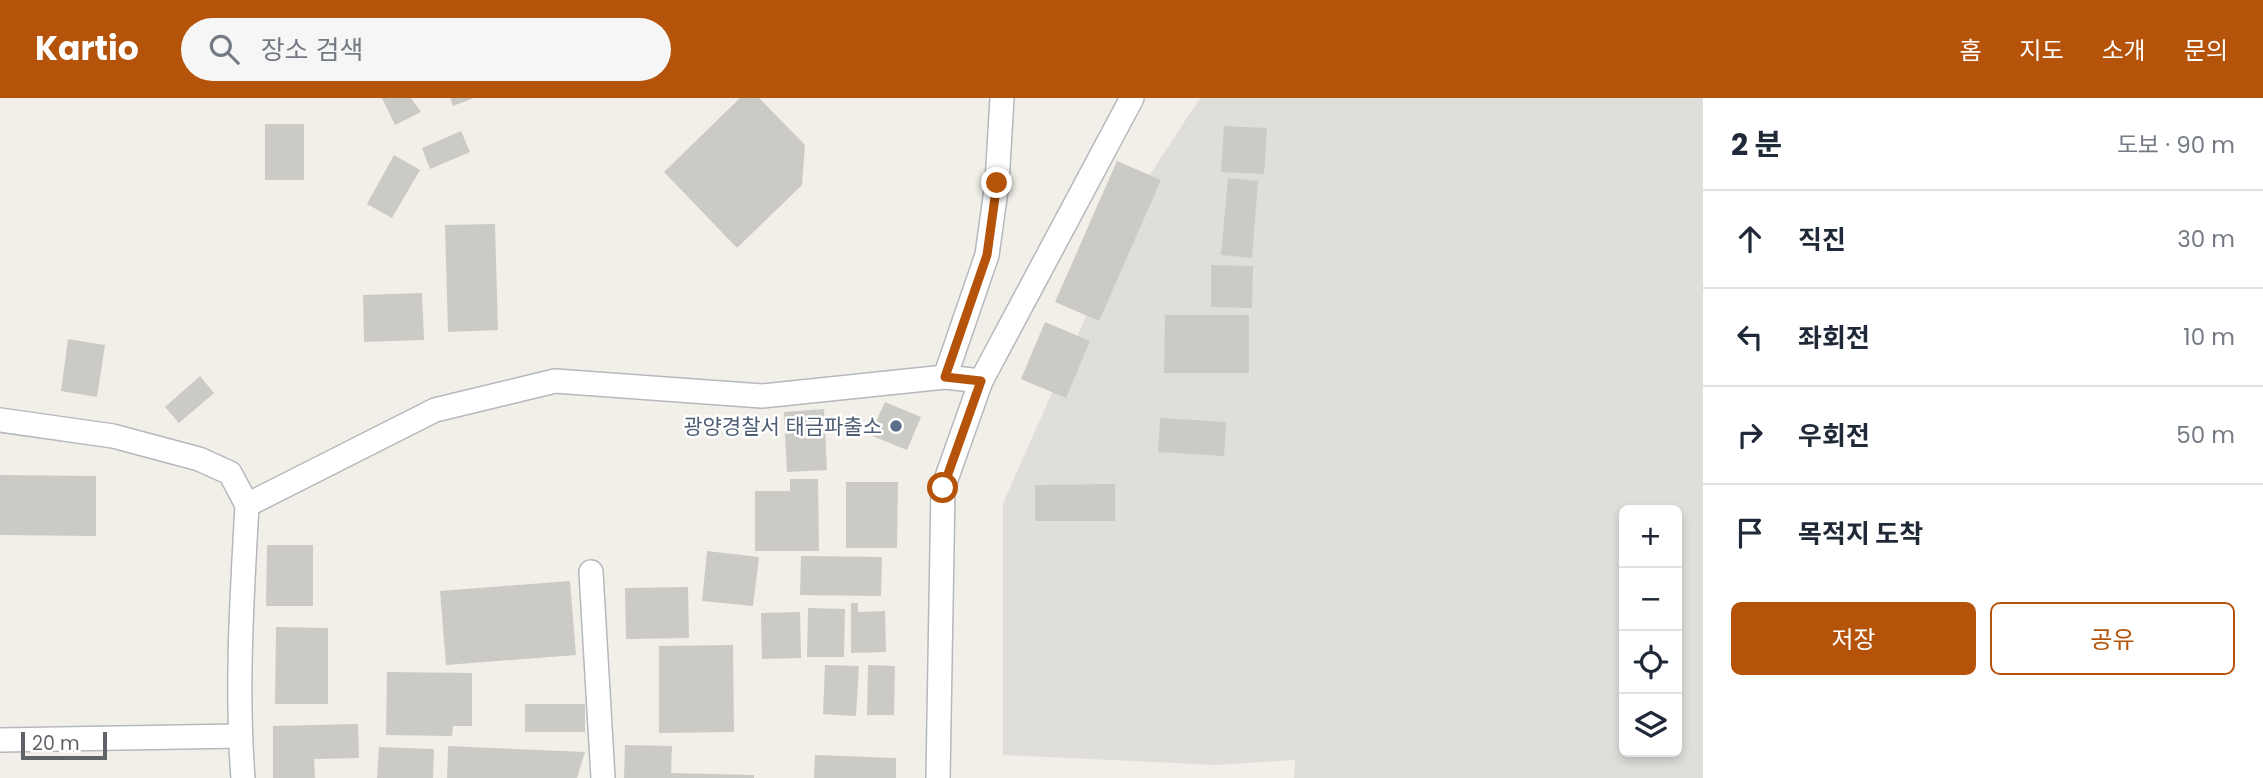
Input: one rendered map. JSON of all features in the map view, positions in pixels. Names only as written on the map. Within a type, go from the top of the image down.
[{"type":"street","points":[[945,377],[987,255],[997,183],[1002,98]]},
{"type":"street","points":[[938,778],[943,488],[981,381],[1132,98]]},
{"type":"street","points":[[247,505],[435,410],[555,381],[762,396],[945,377],[981,381]]},
{"type":"street","points":[[0,420],[113,436],[199,459],[230,473],[247,505],[240,736],[243,778]]},
{"type":"street","points":[[592,572],[603,778]]},
{"type":"street","points":[[0,740],[240,736]]},
{"type":"shaded area","points":[[1200,98],[1703,98],[1703,778],[1294,778],[1295,760],[1216,765],[1003,755],[1003,503],[1147,179]]},
{"type":"building","points":[[382,98],[411,98],[421,112],[395,125]]},
{"type":"building","points":[[450,98],[474,98],[453,106]]},
{"type":"building","points":[[740,98],[759,98],[805,145],[802,185],[737,248],[664,172]]},
{"type":"building","points":[[265,124],[304,124],[304,180],[265,180]]},
{"type":"building","points":[[1224,126],[1267,128],[1264,174],[1221,172]]},
{"type":"building","points":[[461,131],[470,152],[430,169],[422,148]]},
{"type":"building","points":[[394,155],[420,170],[392,218],[367,204]]},
{"type":"building","points":[[1117,161],[1161,180],[1099,321],[1055,302]]},
{"type":"building","points":[[1228,178],[1258,181],[1252,258],[1221,255]]},
{"type":"building","points":[[495,224],[498,330],[448,332],[445,225]]},
{"type":"building","points":[[1211,265],[1253,266],[1252,308],[1211,307]]},
{"type":"building","points":[[422,293],[424,340],[364,342],[363,295]]},
{"type":"building","points":[[1165,315],[1249,315],[1249,373],[1164,373]]},
{"type":"building","points":[[1045,322],[1090,341],[1066,398],[1021,379]]},
{"type":"building","points":[[68,339],[105,345],[97,397],[61,391]]},
{"type":"building","points":[[200,376],[214,393],[179,423],[165,407]]},
{"type":"building","name":"광양경찰서 태금파출소","points":[[885,402],[921,417],[907,450],[870,435]]},
{"type":"building","points":[[824,409],[827,470],[787,472],[784,412]]},
{"type":"building","points":[[1160,418],[1226,422],[1224,456],[1158,452]]},
{"type":"building","points":[[0,475],[96,476],[96,536],[0,535]]},
{"type":"building","points":[[790,479],[818,479],[819,551],[755,551],[755,491],[790,491]]},
{"type":"building","points":[[846,482],[898,482],[897,548],[846,548]]},
{"type":"building","points":[[1115,484],[1115,521],[1035,521],[1035,485]]},
{"type":"building","points":[[267,545],[313,545],[313,606],[266,606]]},
{"type":"building","points":[[707,551],[759,557],[753,606],[702,601]]},
{"type":"building","points":[[801,556],[882,557],[881,596],[800,595]]},
{"type":"building","points":[[570,581],[576,655],[446,665],[440,591]]},
{"type":"building","points":[[688,587],[689,638],[626,639],[625,588]]},
{"type":"building","points":[[851,603],[858,603],[858,612],[885,611],[886,652],[851,653]]},
{"type":"building","points":[[808,608],[845,609],[844,657],[807,657]]},
{"type":"building","points":[[800,612],[801,658],[762,659],[761,613]]},
{"type":"building","points":[[276,627],[328,628],[328,704],[275,704]]},
{"type":"building","points":[[733,645],[734,732],[659,733],[659,646]]},
{"type":"building","points":[[825,665],[859,666],[856,716],[823,714]]},
{"type":"building","points":[[868,665],[895,666],[894,715],[867,715]]},
{"type":"building","points":[[387,672],[472,673],[472,726],[453,726],[452,736],[386,735]]},
{"type":"building","points":[[525,704],[585,704],[585,732],[525,732]]},
{"type":"building","points":[[358,724],[359,758],[314,759],[315,778],[273,778],[273,726]]},
{"type":"building","points":[[625,745],[672,746],[671,773],[754,775],[754,778],[624,778]]},
{"type":"building","points":[[448,746],[585,752],[577,778],[447,778]]},
{"type":"building","points":[[379,747],[434,749],[433,778],[377,778]]},
{"type":"building","points":[[815,755],[896,758],[896,778],[814,778]]},
{"type":"place","name":"광양경찰서 태금파출소","points":[[896,426]]},
{"type":"route","points":[[943,488],[981,381],[945,377],[987,255],[997,183]]}]
